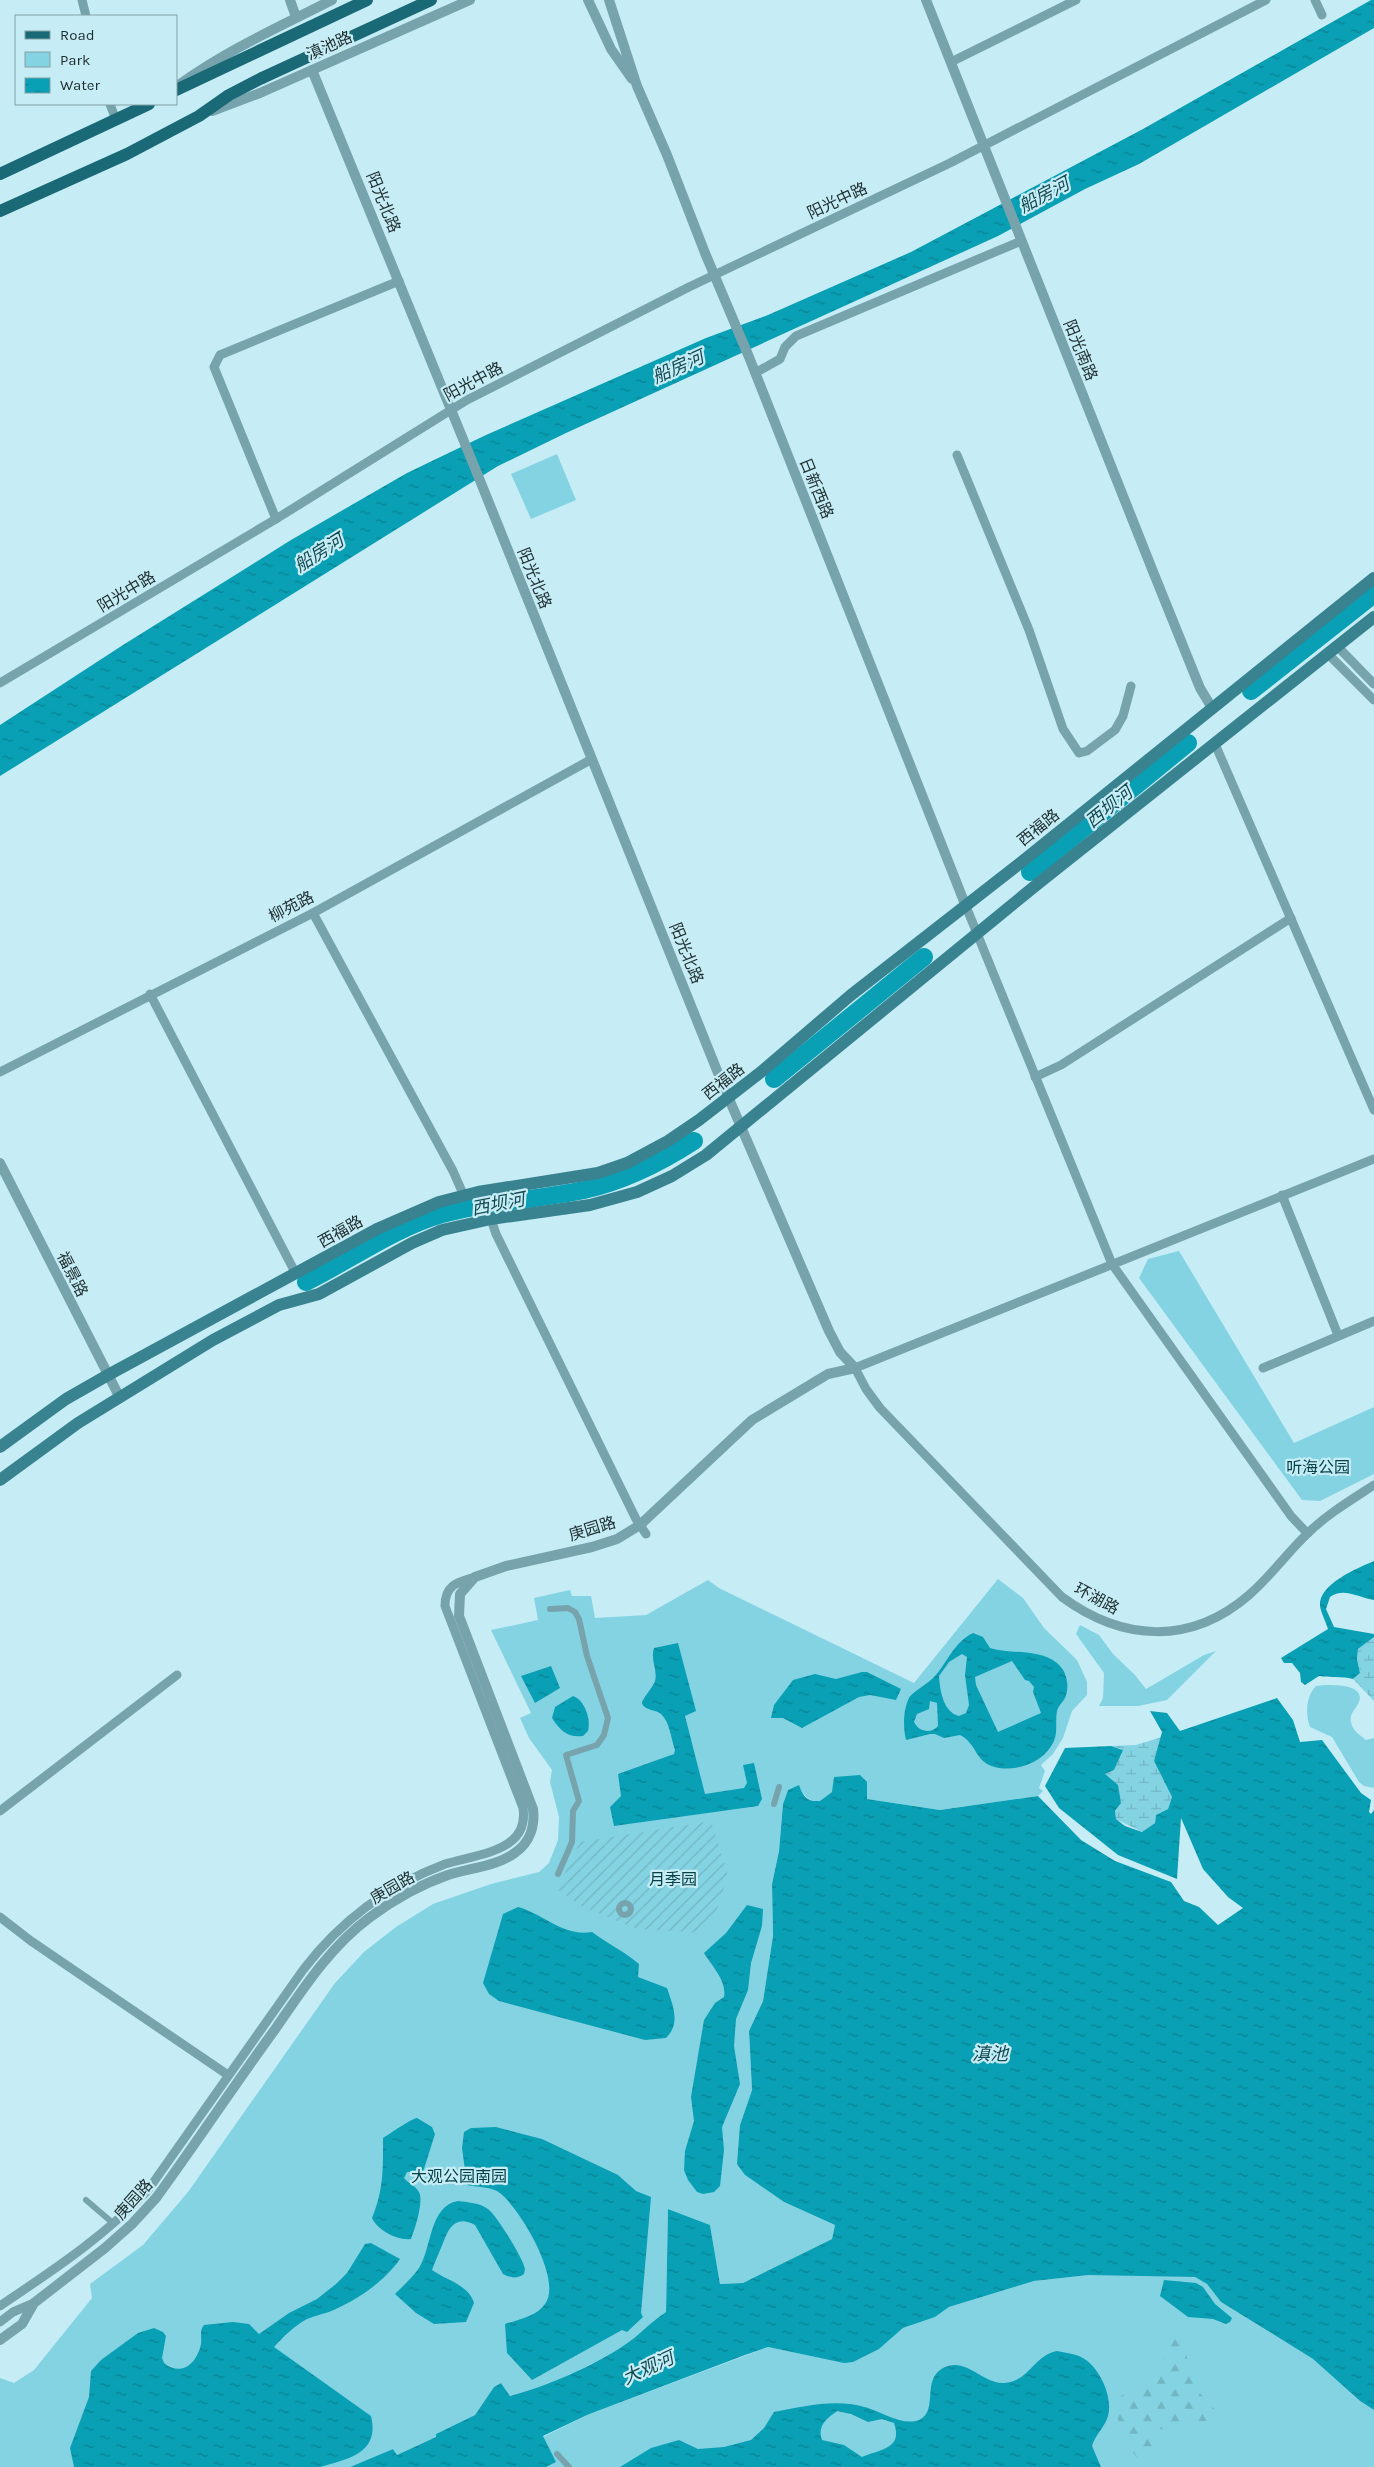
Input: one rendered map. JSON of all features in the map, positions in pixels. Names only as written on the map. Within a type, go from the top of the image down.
[{"type":"main road","points":[[178,88],[367,0]]},
{"type":"main road","name":"滇池路","points":[[0,211],[127,154],[199,116],[229,95],[262,78],[430,0]]},
{"type":"main road","points":[[2,173],[147,105]]},
{"type":"main road","name":"西福路","points":[[0,1448],[66,1399],[409,1214],[439,1202],[464,1196],[568,1180],[598,1173],[627,1163],[668,1141],[729,1097],[851,995],[965,904],[1019,864],[1374,578]]},
{"type":"main road","points":[[0,1480],[78,1424],[213,1340],[279,1305],[319,1294],[412,1243],[442,1230],[491,1219],[590,1204],[636,1192],[672,1176],[706,1155],[827,1054],[884,1011],[1040,882],[1374,617]]},
{"type":"street","points":[[82,0],[86,15]]},
{"type":"street","points":[[290,0],[296,17]]},
{"type":"street","points":[[178,87],[214,60],[332,0]]},
{"type":"street","name":"滇池路","points":[[199,116],[260,93],[470,0]]},
{"type":"street","name":"日新西路","points":[[588,0],[611,49],[636,86]]},
{"type":"street","name":"日新西路","points":[[609,0],[636,86],[668,155],[965,904]]},
{"type":"street","name":"阳光南路","points":[[926,0],[1196,679],[1212,708]]},
{"type":"street","points":[[950,62],[1076,0]]},
{"type":"street","name":"阳光中路","points":[[0,683],[276,519],[451,410],[714,275],[950,163],[983,144],[1266,0]]},
{"type":"street","points":[[1314,0],[1322,15]]},
{"type":"street","name":"阳光北路","points":[[312,70],[462,440],[482,483],[741,1127],[829,1331],[840,1352],[855,1368]]},
{"type":"street","points":[[110,105],[116,120]]},
{"type":"street","points":[[755,373],[780,359],[785,347],[796,336],[1020,239]]},
{"type":"street","points":[[276,519],[214,367],[220,355],[399,281]]},
{"type":"street","points":[[957,454],[1029,630],[1063,729],[1079,753],[1087,752],[1115,730],[1123,716],[1131,686]]},
{"type":"street","points":[[1333,650],[1374,684]]},
{"type":"street","points":[[1333,650],[1374,700]]},
{"type":"street","points":[[1216,744],[1374,1110]]},
{"type":"street","name":"柳苑路","points":[[0,1072],[150,994],[313,913],[592,759]]},
{"type":"street","points":[[965,904],[1112,1264],[1291,1516],[1307,1533]]},
{"type":"street","points":[[313,913],[453,1171],[464,1196]]},
{"type":"street","points":[[1035,1077],[1061,1065],[1291,918]]},
{"type":"street","points":[[150,994],[296,1274]]},
{"type":"street","points":[[855,1368],[1374,1159]]},
{"type":"street","name":"福景路","points":[[0,1162],[120,1398]]},
{"type":"street","points":[[1282,1195],[1338,1335]]},
{"type":"street","name":"庚园路","points":[[491,1219],[496,1234],[643,1529]]},
{"type":"street","points":[[1263,1368],[1374,1321]]},
{"type":"street","name":"庚园路","points":[[0,2340],[22,2324],[34,2304],[106,2248],[156,2198],[311,1978],[341,1943],[366,1921],[414,1889],[448,1875],[504,1859],[518,1852],[528,1840],[533,1825],[533,1809],[459,1616],[460,1594],[475,1577],[506,1566],[592,1547],[643,1529],[752,1420],[828,1374],[855,1368]]},
{"type":"street","name":"环湖路","points":[[855,1368],[880,1408],[1062,1597],[1098,1620],[1138,1631],[1184,1629],[1230,1610],[1250,1594],[1307,1533],[1347,1502],[1374,1485]]},
{"type":"street","points":[[0,2306],[69,2259],[114,2224],[148,2190],[317,1951],[358,1912],[386,1892],[409,1880],[445,1864],[501,1848],[511,1842],[519,1833],[523,1821],[523,1808],[445,1606],[447,1590],[456,1582],[475,1577]]},
{"type":"street","points":[[550,1609],[568,1608],[579,1619],[587,1656],[608,1718],[604,1735],[597,1745],[566,1755],[579,1801],[573,1811],[572,1842],[558,1874]]},
{"type":"street","points":[[0,1811],[177,1675]]},
{"type":"street","points":[[774,1804],[779,1787]]},
{"type":"street","points":[[0,1917],[30,1941],[228,2075]]},
{"type":"street","points":[[86,2200],[114,2224]]},
{"type":"street","points":[[0,2322],[13,2312],[34,2304]]},
{"type":"street","points":[[557,2454],[569,2467]]},
{"type":"green space","points":[[557,454],[576,500],[531,519],[511,474]]},
{"type":"green space","name":"听海公园","points":[[1179,1251],[1294,1443],[1374,1407],[1374,1474],[1320,1501],[1302,1500],[1139,1278],[1148,1259]]},
{"type":"green space","name":"大观公园南园","points":[[998,1579],[1023,1598],[1044,1628],[1077,1660],[1087,1682],[1087,1695],[1072,1711],[1063,1738],[1053,1754],[1041,1765],[1045,1771],[1039,1788],[1043,1791],[1038,1796],[940,1810],[867,1799],[867,1782],[835,1782],[833,1790],[824,1800],[813,1801],[803,1793],[799,1786],[788,1790],[783,1804],[779,1851],[772,1884],[773,1936],[763,2001],[749,2031],[752,2090],[740,2125],[745,2175],[784,2202],[835,2225],[832,2239],[743,2283],[720,2284],[710,2225],[668,2209],[666,2312],[623,2346],[568,2375],[510,2396],[501,2383],[494,2387],[475,2415],[436,2434],[437,2437],[397,2455],[393,2449],[350,2467],[0,2467],[0,2378],[14,2383],[34,2370],[92,2298],[90,2284],[143,2245],[188,2192],[335,1983],[364,1952],[396,1927],[433,1904],[491,1884],[539,1872],[549,1863],[558,1840],[559,1817],[550,1782],[552,1770],[529,1738],[520,1718],[531,1713],[491,1630],[538,1620],[534,1598],[570,1590],[572,1596],[591,1596],[595,1618],[646,1615],[708,1580],[719,1588],[914,1683]]},
{"type":"green space","points":[[1080,1625],[1099,1635],[1113,1654],[1135,1675],[1146,1689],[1204,1655],[1216,1651],[1167,1700],[1138,1706],[1099,1706],[1103,1698],[1104,1673],[1076,1634]]},
{"type":"green space","points":[[1374,1637],[1374,1701],[1353,1679],[1360,1673],[1357,1659],[1358,1649]]},
{"type":"green space","points":[[1324,1685],[1354,1689],[1360,1697],[1352,1714],[1351,1722],[1355,1730],[1366,1740],[1374,1738],[1374,1788],[1364,1786],[1359,1782],[1332,1737],[1310,1727],[1307,1717],[1308,1700],[1316,1686]]},
{"type":"green space","points":[[1162,1737],[1154,1761],[1172,1797],[1168,1809],[1156,1815],[1155,1823],[1142,1832],[1116,1819],[1115,1812],[1121,1802],[1105,1774],[1114,1770],[1122,1749],[1111,1746],[1136,1745]]},
{"type":"green space","name":"月季园","points":[[711,1821],[728,1875],[714,1920],[703,1933],[637,1929],[581,1906],[557,1889],[580,1842]]},
{"type":"green space","points":[[1129,2274],[1195,2277],[1207,2284],[1221,2302],[1313,2359],[1360,2401],[1374,2410],[1374,2467],[483,2467],[587,2415],[768,2347],[821,2358],[879,2349],[903,2328],[935,2317],[949,2307],[1034,2281],[1089,2275]]},
{"type":"green space","points":[[1178,2332],[1184,2343],[1194,2384],[1218,2413],[1211,2420],[1184,2424],[1174,2433],[1148,2425],[1143,2434],[1153,2445],[1151,2456],[1141,2462],[1128,2446],[1121,2433],[1118,2418],[1119,2397],[1135,2389],[1166,2357]]},
{"type":"water","name":"船房河","points":[[1374,0],[1374,28],[1139,164],[1085,189],[998,236],[566,433],[498,466],[0,776],[0,725],[123,645],[291,540],[407,473],[486,435],[706,338],[768,315],[911,252],[1143,129]]},
{"type":"water","points":[[1374,1561],[1374,1600],[1346,1593],[1335,1594],[1330,1597],[1326,1609],[1334,1627],[1374,1634],[1374,1637],[1358,1649],[1357,1659],[1360,1673],[1353,1679],[1319,1676],[1305,1685],[1301,1682],[1300,1673],[1292,1663],[1284,1663],[1281,1658],[1328,1629],[1320,1606],[1321,1598],[1325,1591],[1340,1578]]},
{"type":"water","points":[[973,1633],[983,1637],[990,1648],[1041,1655],[1057,1663],[1063,1670],[1067,1679],[1067,1693],[1058,1707],[1054,1741],[1045,1754],[1031,1763],[1007,1769],[991,1766],[980,1758],[970,1743],[960,1735],[944,1738],[930,1734],[906,1740],[904,1719],[909,1698],[935,1676],[956,1647]],"holes":[[[962,1654],[967,1657],[965,1675],[969,1705],[966,1713],[959,1716],[949,1710],[943,1700],[939,1676],[949,1662]],[[1012,1661],[1025,1680],[1029,1681],[1034,1687],[1033,1692],[1041,1713],[998,1732],[976,1685],[975,1677]],[[930,1701],[937,1703],[938,1726],[935,1729],[925,1731],[914,1722],[917,1714],[929,1709]]]},
{"type":"water","points":[[678,1643],[696,1711],[685,1716],[705,1794],[744,1788],[747,1783],[743,1765],[754,1763],[762,1799],[758,1806],[614,1826],[610,1807],[621,1796],[618,1774],[674,1754],[675,1750],[670,1731],[664,1717],[645,1707],[642,1703],[656,1677],[653,1657],[654,1648]]},
{"type":"water","points":[[551,1666],[560,1688],[535,1703],[521,1676]]},
{"type":"water","points":[[867,1672],[901,1689],[896,1700],[870,1695],[859,1697],[802,1728],[783,1718],[771,1718],[774,1705],[793,1680],[815,1674],[836,1679]]},
{"type":"water","points":[[573,1696],[584,1706],[588,1716],[588,1731],[583,1736],[573,1736],[564,1732],[552,1718],[555,1707]]},
{"type":"water","name":"滇池","points":[[1277,1698],[1293,1720],[1300,1742],[1322,1740],[1361,1793],[1371,1800],[1369,1812],[1371,1814],[1374,1810],[1374,2410],[1360,2401],[1313,2359],[1221,2302],[1207,2284],[1195,2277],[1089,2275],[1034,2281],[949,2307],[935,2317],[903,2328],[879,2349],[853,2362],[844,2363],[768,2347],[745,2355],[587,2415],[543,2436],[556,2462],[546,2467],[350,2467],[393,2449],[397,2455],[436,2437],[436,2434],[475,2415],[494,2387],[501,2383],[510,2396],[539,2387],[597,2361],[634,2338],[666,2312],[668,2209],[710,2225],[720,2284],[743,2283],[832,2239],[835,2225],[784,2202],[745,2175],[737,2164],[740,2125],[752,2090],[749,2031],[763,2001],[773,1936],[772,1884],[779,1851],[783,1804],[788,1790],[799,1785],[806,1798],[812,1801],[820,1801],[832,1792],[834,1777],[860,1775],[867,1782],[867,1799],[940,1810],[1038,1796],[1081,1840],[1115,1861],[1171,1882],[1184,1901],[1199,1907],[1218,1925],[1243,1908],[1228,1897],[1203,1869],[1181,1818],[1177,1879],[1118,1855],[1059,1808],[1045,1786],[1065,1748],[1111,1746],[1123,1750],[1114,1770],[1105,1774],[1118,1785],[1121,1803],[1115,1811],[1116,1819],[1125,1826],[1142,1832],[1155,1823],[1156,1815],[1168,1809],[1172,1797],[1154,1761],[1162,1732],[1150,1711],[1167,1713],[1180,1731]]},
{"type":"water","points":[[747,1905],[763,1909],[762,1926],[751,1963],[748,1990],[736,2019],[734,2046],[740,2084],[722,2127],[724,2150],[720,2186],[714,2192],[703,2194],[697,2192],[688,2180],[684,2170],[685,2151],[694,2121],[691,2097],[704,2020],[715,2003],[724,1997],[721,1979],[704,1953],[726,1933]]},
{"type":"water","points":[[518,1907],[563,1928],[582,1933],[592,1932],[639,1964],[638,1977],[667,1988],[673,2008],[674,2020],[671,2032],[666,2038],[645,2040],[499,2001],[489,1994],[483,1983],[503,1914]]},
{"type":"water","points":[[417,2118],[432,2127],[435,2134],[423,2172],[407,2172],[404,2178],[418,2190],[420,2196],[415,2229],[411,2239],[406,2239],[388,2234],[378,2227],[372,2218],[381,2188],[383,2138]]},
{"type":"water","points":[[496,2127],[542,2139],[618,2175],[636,2191],[651,2197],[641,2313],[643,2317],[627,2332],[622,2330],[532,2380],[507,2353],[505,2324],[532,2315],[545,2304],[549,2293],[544,2263],[528,2229],[508,2201],[500,2193],[493,2190],[467,2185],[462,2148],[464,2132],[471,2128]]},
{"type":"water","points":[[458,2201],[481,2205],[492,2213],[515,2247],[525,2269],[524,2274],[519,2277],[503,2274],[475,2225],[463,2221],[454,2224],[445,2237],[432,2270],[462,2287],[474,2303],[466,2322],[434,2324],[416,2313],[395,2294],[419,2268],[436,2219],[449,2204]]},
{"type":"water","points":[[371,2243],[400,2259],[369,2290],[339,2308],[302,2322],[274,2347],[371,2416],[373,2428],[371,2438],[360,2452],[341,2461],[320,2467],[74,2467],[70,2448],[89,2397],[91,2371],[101,2360],[138,2333],[154,2328],[163,2332],[166,2336],[162,2358],[164,2363],[176,2369],[187,2366],[199,2351],[201,2332],[204,2325],[233,2322],[249,2324],[259,2334],[289,2313],[317,2299],[336,2284],[347,2273],[365,2244]]},
{"type":"water","points":[[1164,2280],[1196,2283],[1203,2287],[1215,2304],[1232,2318],[1230,2322],[1226,2324],[1213,2319],[1188,2317],[1160,2296]]},
{"type":"water","points":[[1057,2351],[1083,2358],[1101,2378],[1107,2393],[1109,2409],[1105,2424],[1092,2446],[1101,2467],[620,2467],[651,2448],[679,2440],[698,2449],[724,2447],[751,2440],[764,2428],[774,2412],[809,2405],[833,2403],[856,2405],[900,2420],[919,2420],[925,2416],[928,2410],[931,2387],[936,2373],[943,2368],[959,2365],[996,2382],[1013,2382],[1049,2353]],"holes":[[[837,2411],[851,2414],[868,2422],[882,2419],[894,2423],[896,2432],[893,2443],[883,2450],[862,2457],[844,2445],[822,2440],[822,2427],[829,2417]]]},
{"type":"waterway","name":"西坝河","points":[[1251,691],[1374,594]]},
{"type":"waterway","name":"西坝河","points":[[1030,872],[1188,743]]},
{"type":"waterway","name":"西坝河","points":[[774,1079],[924,957]]},
{"type":"waterway","name":"西坝河","points":[[306,1282],[390,1235],[425,1220],[477,1206],[584,1190],[614,1182],[668,1157],[694,1141]]},
{"type":"water label","name":"大观河","points":[[648,2368]]}]
